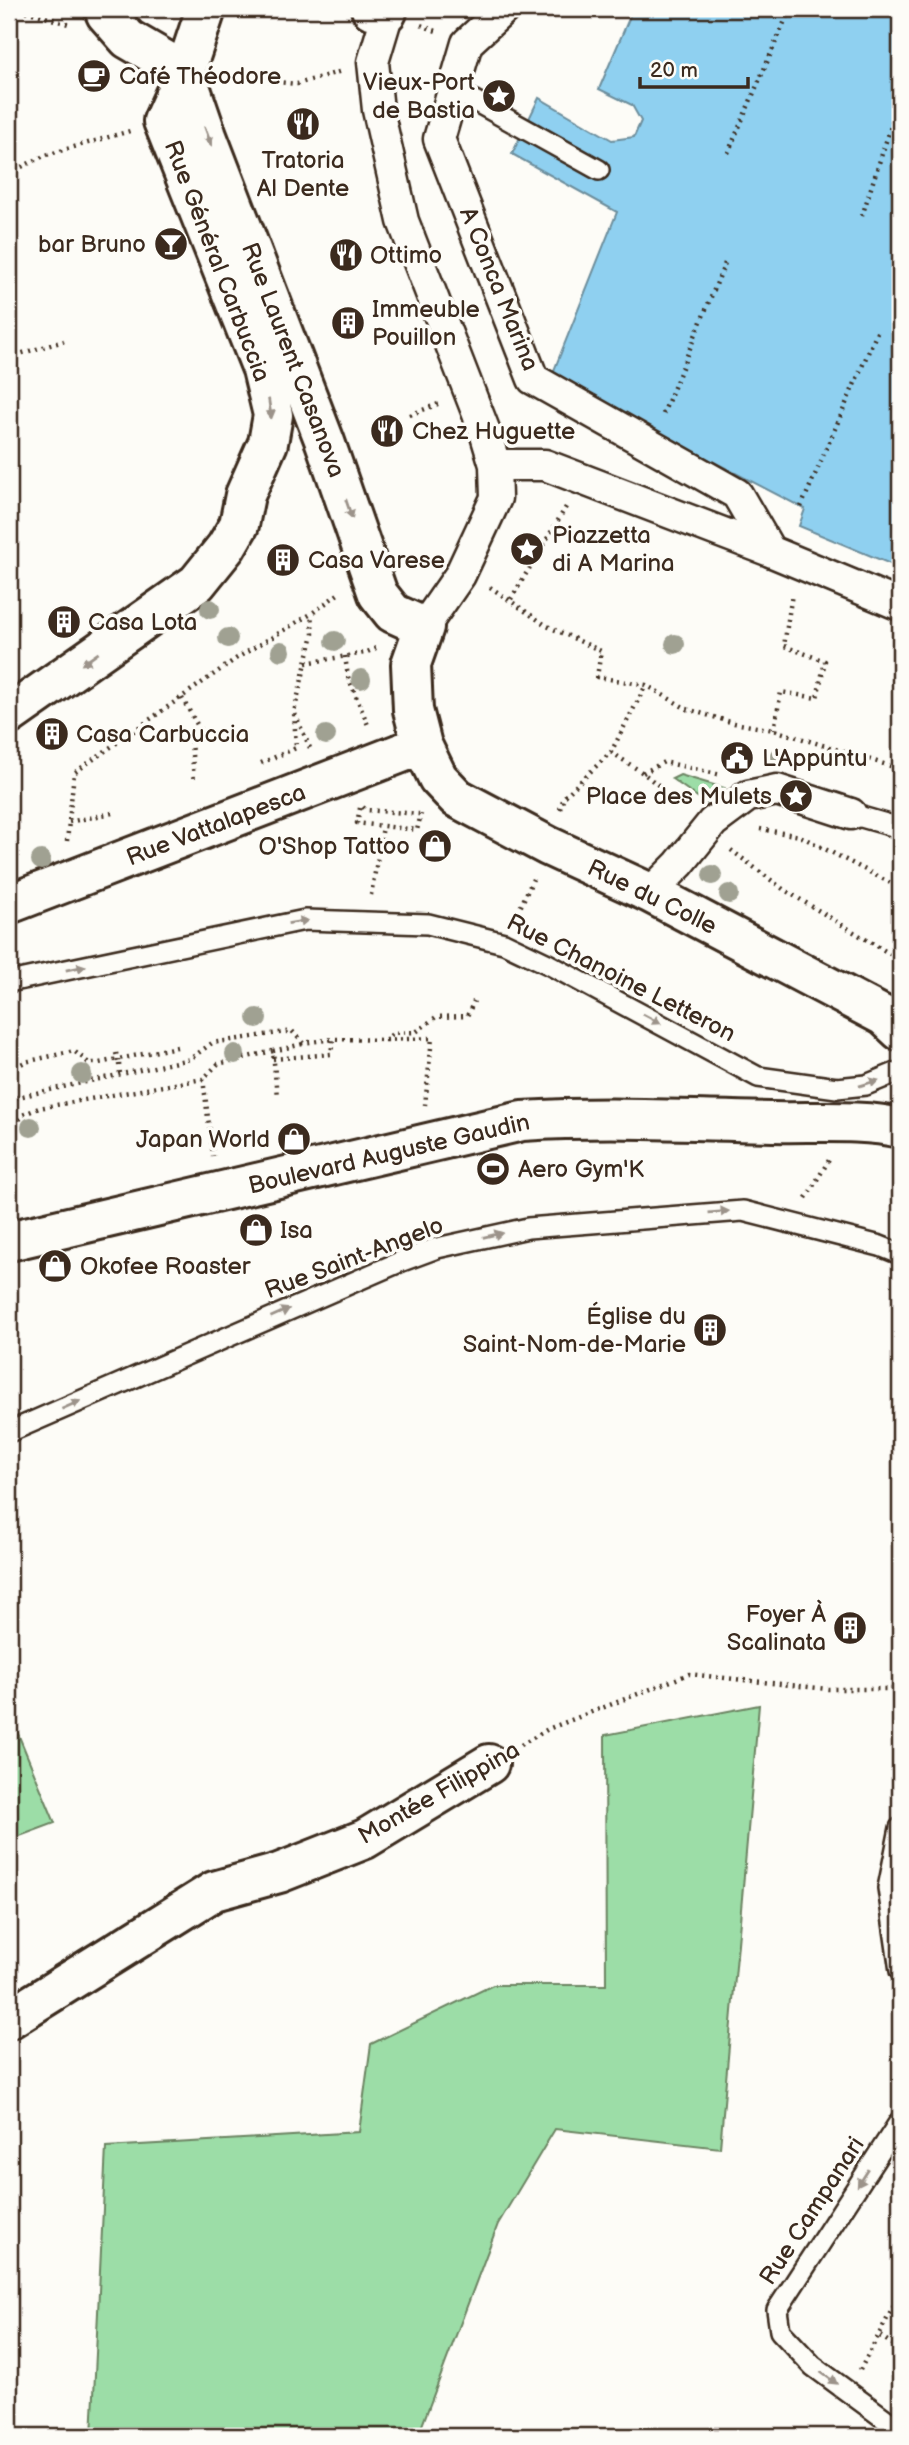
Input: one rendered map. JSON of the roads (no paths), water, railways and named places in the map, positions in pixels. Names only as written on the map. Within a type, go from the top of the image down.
[{"type":"street","points":[[104,9],[128,39],[185,72]]},
{"type":"street","name":"Rue Général Carbuccia","points":[[9,715],[197,583],[226,547],[239,525],[245,495],[268,443],[273,415],[262,369],[163,121],[185,72],[206,9]]},
{"type":"street","name":"A Conca Marina","points":[[504,9],[467,43],[439,139],[533,379],[737,494],[770,551]]},
{"type":"street","points":[[382,10],[373,62],[378,110],[402,221],[485,432],[495,465],[496,498],[481,534],[460,575],[424,627]]},
{"type":"street","name":"Rue Laurent Casanova","points":[[185,72],[325,442],[379,594],[393,613],[424,627]]},
{"type":"street","points":[[495,465],[545,465],[770,551],[900,605]]},
{"type":"street","name":"Rue du Colle","points":[[424,627],[411,664],[413,710],[422,745],[438,778],[457,798],[548,846],[650,893],[884,1016],[900,1031]]},
{"type":"street","name":"Rue Vattalapesca","points":[[9,904],[422,745]]},
{"type":"street","points":[[650,893],[679,864],[713,822],[748,796],[777,790],[851,814]]},
{"type":"street","name":"Boulevard Auguste Gaudin","points":[[9,1241],[522,1121],[564,1118],[851,1124],[900,1128]]},
{"type":"street","name":"Montée Filippina","points":[[9,2019],[214,1891],[279,1873],[365,1839],[489,1764]]},
{"type":"lane","points":[[453,89],[599,170]]},
{"type":"lane","points":[[851,814],[900,828]]},
{"type":"lane","name":"Rue Chanoine Letteron","points":[[9,982],[305,920],[428,924],[504,943],[758,1077],[837,1088],[866,1086],[900,1071]]},
{"type":"lane","name":"Rue Saint-Angelo","points":[[9,1432],[325,1293],[437,1248],[528,1228],[743,1210],[880,1246],[900,1254]]},
{"type":"lane","points":[[900,1828],[888,1888],[900,1971]]},
{"type":"lane","name":"Rue Campanari","points":[[900,2121],[777,2309],[780,2331],[813,2366],[900,2430]]},
{"type":"water","points":[[633,9],[900,9],[900,568],[799,526],[805,509],[551,378],[617,212],[512,154],[539,98],[612,140],[634,137],[641,121],[632,105],[599,89]]},
{"type":"place","name":"Café Théodore","points":[[94,76]]},
{"type":"place","name":"Vieux-Port de Bastia","points":[[499,96]]},
{"type":"place","name":"Tratoria Al Dente","points":[[303,124]]},
{"type":"place","name":"bar Bruno","points":[[171,244]]},
{"type":"place","name":"Ottimo","points":[[346,255]]},
{"type":"place","name":"Immeuble Pouillon","points":[[348,323]]},
{"type":"place","name":"Chez Huguette","points":[[387,431]]},
{"type":"place","name":"Piazzetta di A Marina","points":[[527,549]]},
{"type":"place","name":"Casa Varese","points":[[283,560]]},
{"type":"place","name":"Casa Lota","points":[[64,622]]},
{"type":"place","name":"Casa Carbuccia","points":[[52,734]]},
{"type":"place","name":"L'Appuntu","points":[[737,758]]},
{"type":"place","name":"Place des Mulets","points":[[796,796]]},
{"type":"place","name":"O'Shop Tattoo","points":[[435,846]]},
{"type":"place","name":"Japan World","points":[[294,1139]]},
{"type":"place","name":"Aero Gym'K","points":[[493,1169]]},
{"type":"place","name":"Isa","points":[[256,1230]]},
{"type":"place","name":"Okofee Roaster","points":[[55,1266]]},
{"type":"place","name":"Église du Saint-Nom-de-Marie","points":[[710,1330]]},
{"type":"place","name":"Foyer À Scalinata","points":[[850,1628]]}]
